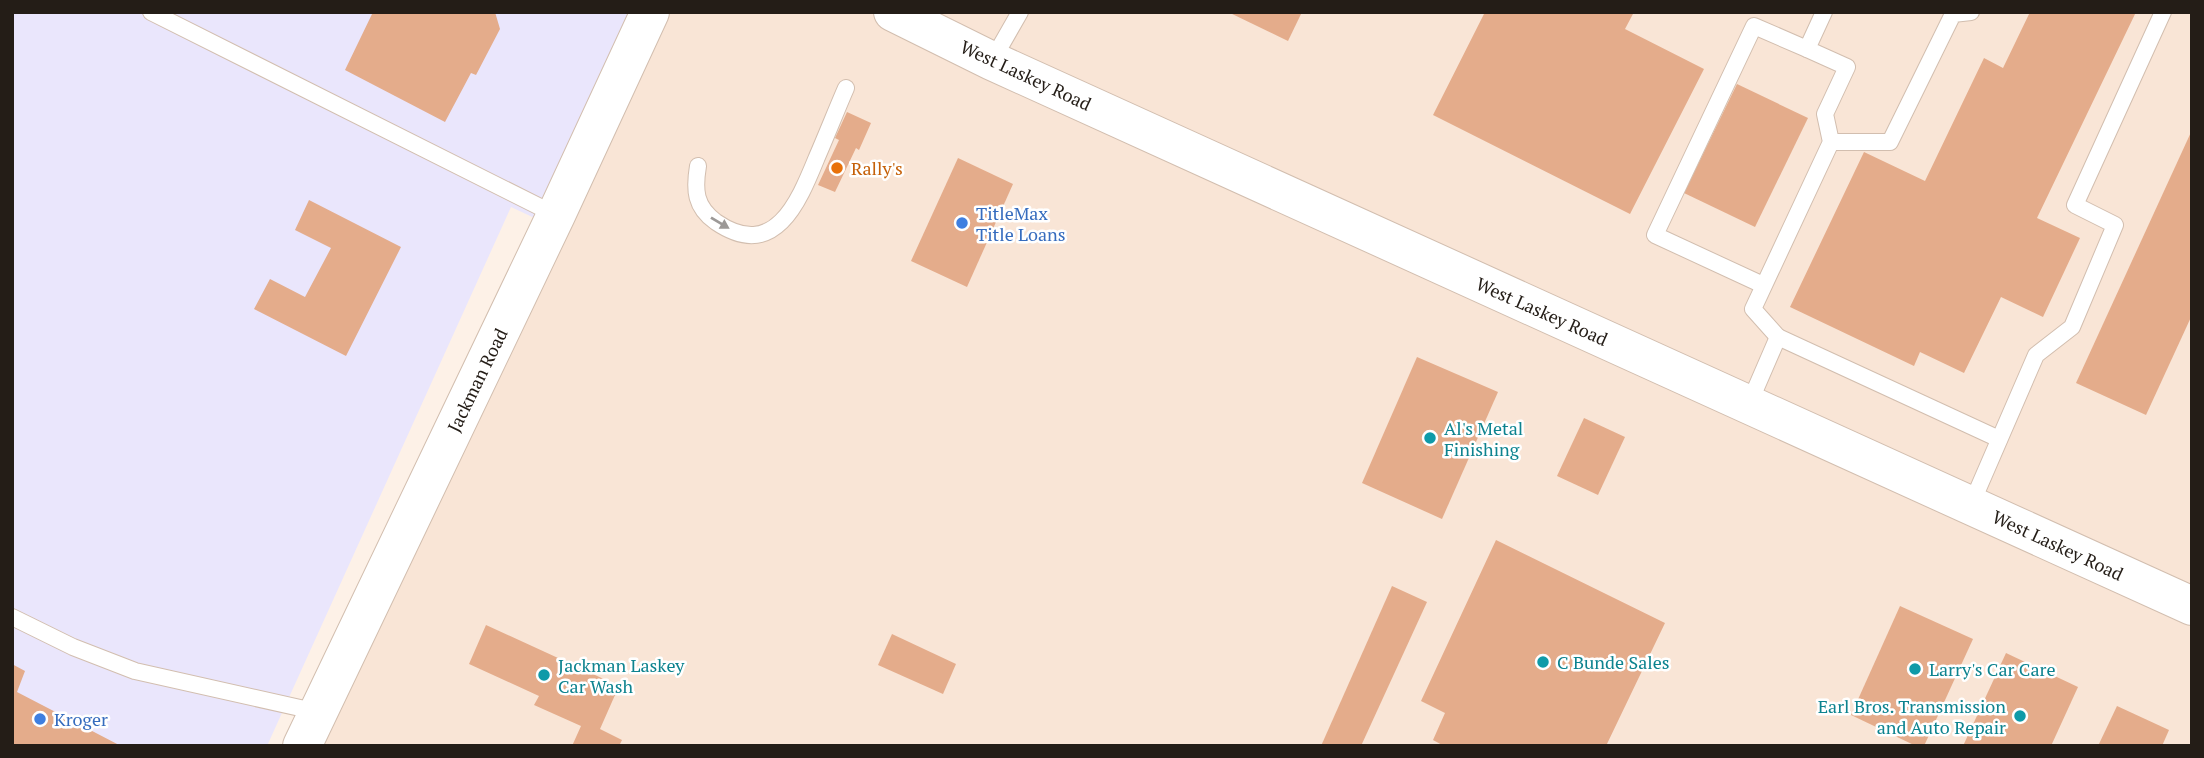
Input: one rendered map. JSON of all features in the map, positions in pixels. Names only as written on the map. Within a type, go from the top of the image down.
[{"type":"main road","name":"Jackman Road","points":[[310,729],[650,12]]},
{"type":"main road","name":"West Laskey Road","points":[[902,14],[992,61],[2192,606]]},
{"type":"lane","points":[[151,12],[556,215]]},
{"type":"lane","points":[[992,61],[1020,12]]},
{"type":"lane","points":[[1807,49],[1824,12]]},
{"type":"lane","points":[[1831,142],[1890,142],[1953,14],[1971,12]]},
{"type":"lane","points":[[1971,505],[2036,355],[2072,327],[2115,225],[2075,205],[2164,12]]},
{"type":"lane","points":[[1763,285],[1655,235],[1754,26],[1847,67],[1825,114],[1831,142],[1753,309],[1778,337],[1999,439]]},
{"type":"lane","points":[[698,166],[694,187],[696,200],[710,217],[719,224],[745,234],[775,228],[799,201],[846,88]]},
{"type":"lane","points":[[1749,404],[1778,337]]},
{"type":"lane","points":[[12,617],[73,647],[135,671],[310,729]]},
{"type":"shaded area","points":[[12,12],[797,12],[926,401],[511,207],[267,746],[12,746]]},
{"type":"shaded area","points":[[649,12],[2192,12],[2192,746],[302,746]]},
{"type":"building","points":[[373,12],[495,12],[500,29],[476,75],[471,73],[445,122],[345,70]]},
{"type":"building","points":[[1228,12],[1302,12],[1288,41]]},
{"type":"building","points":[[1485,12],[1634,12],[1625,29],[1704,69],[1630,214],[1433,115]]},
{"type":"building","points":[[2030,12],[2136,12],[2037,218],[2080,238],[2043,317],[2001,297],[1964,373],[1920,352],[1914,366],[1790,307],[1864,152],[1925,181],[1984,58],[2003,68]]},
{"type":"building","points":[[1737,84],[1808,118],[1755,227],[1684,193]]},
{"type":"building","name":"Rally's","points":[[847,112],[871,123],[835,192],[818,185],[839,140],[835,138]]},
{"type":"building","points":[[2192,130],[2192,315],[2146,415],[2076,383]]},
{"type":"building","name":"TitleMax Title Loans","points":[[958,158],[1013,184],[967,287],[911,261]]},
{"type":"building","points":[[309,200],[401,247],[346,356],[254,309],[270,279],[305,297],[331,248],[295,230]]},
{"type":"building","name":"Al's Metal Finishing","points":[[1417,357],[1498,392],[1442,519],[1362,483]]},
{"type":"building","points":[[1584,418],[1625,437],[1598,495],[1557,476]]},
{"type":"building","name":"C Bunde Sales","points":[[1496,540],[1665,623],[1606,746],[1444,746],[1433,740],[1445,713],[1421,701]]},
{"type":"building","points":[[1392,586],[1427,602],[1361,746],[1321,746]]},
{"type":"building","name":"Larry's Car Care","points":[[1900,606],[1973,639],[1924,746],[1916,746],[1851,715]]},
{"type":"building","name":"Jackman Laskey Car Wash","points":[[486,625],[619,686],[600,729],[622,740],[619,746],[572,746],[581,726],[534,705],[539,696],[469,664]]},
{"type":"building","points":[[892,634],[956,664],[943,694],[878,665]]},
{"type":"building","name":"Earl Bros. Transmission and Auto Repair","points":[[2006,653],[2078,687],[2051,746],[1963,746]]},
{"type":"building","name":"Kroger","points":[[12,664],[25,671],[17,692],[121,746],[12,746]]},
{"type":"building","points":[[2117,706],[2169,730],[2162,746],[2098,746]]},
{"type":"place","name":"Rally's","points":[[837,168]]},
{"type":"place","name":"TitleMax Title Loans","points":[[962,223]]},
{"type":"place","name":"Al's Metal Finishing","points":[[1430,438]]},
{"type":"place","name":"C Bunde Sales","points":[[1543,662]]},
{"type":"place","name":"Larry's Car Care","points":[[1915,669]]},
{"type":"place","name":"Jackman Laskey Car Wash","points":[[544,675]]},
{"type":"place","name":"Earl Bros. Transmission and Auto Repair","points":[[2020,716]]},
{"type":"place","name":"Kroger","points":[[40,719]]}]
